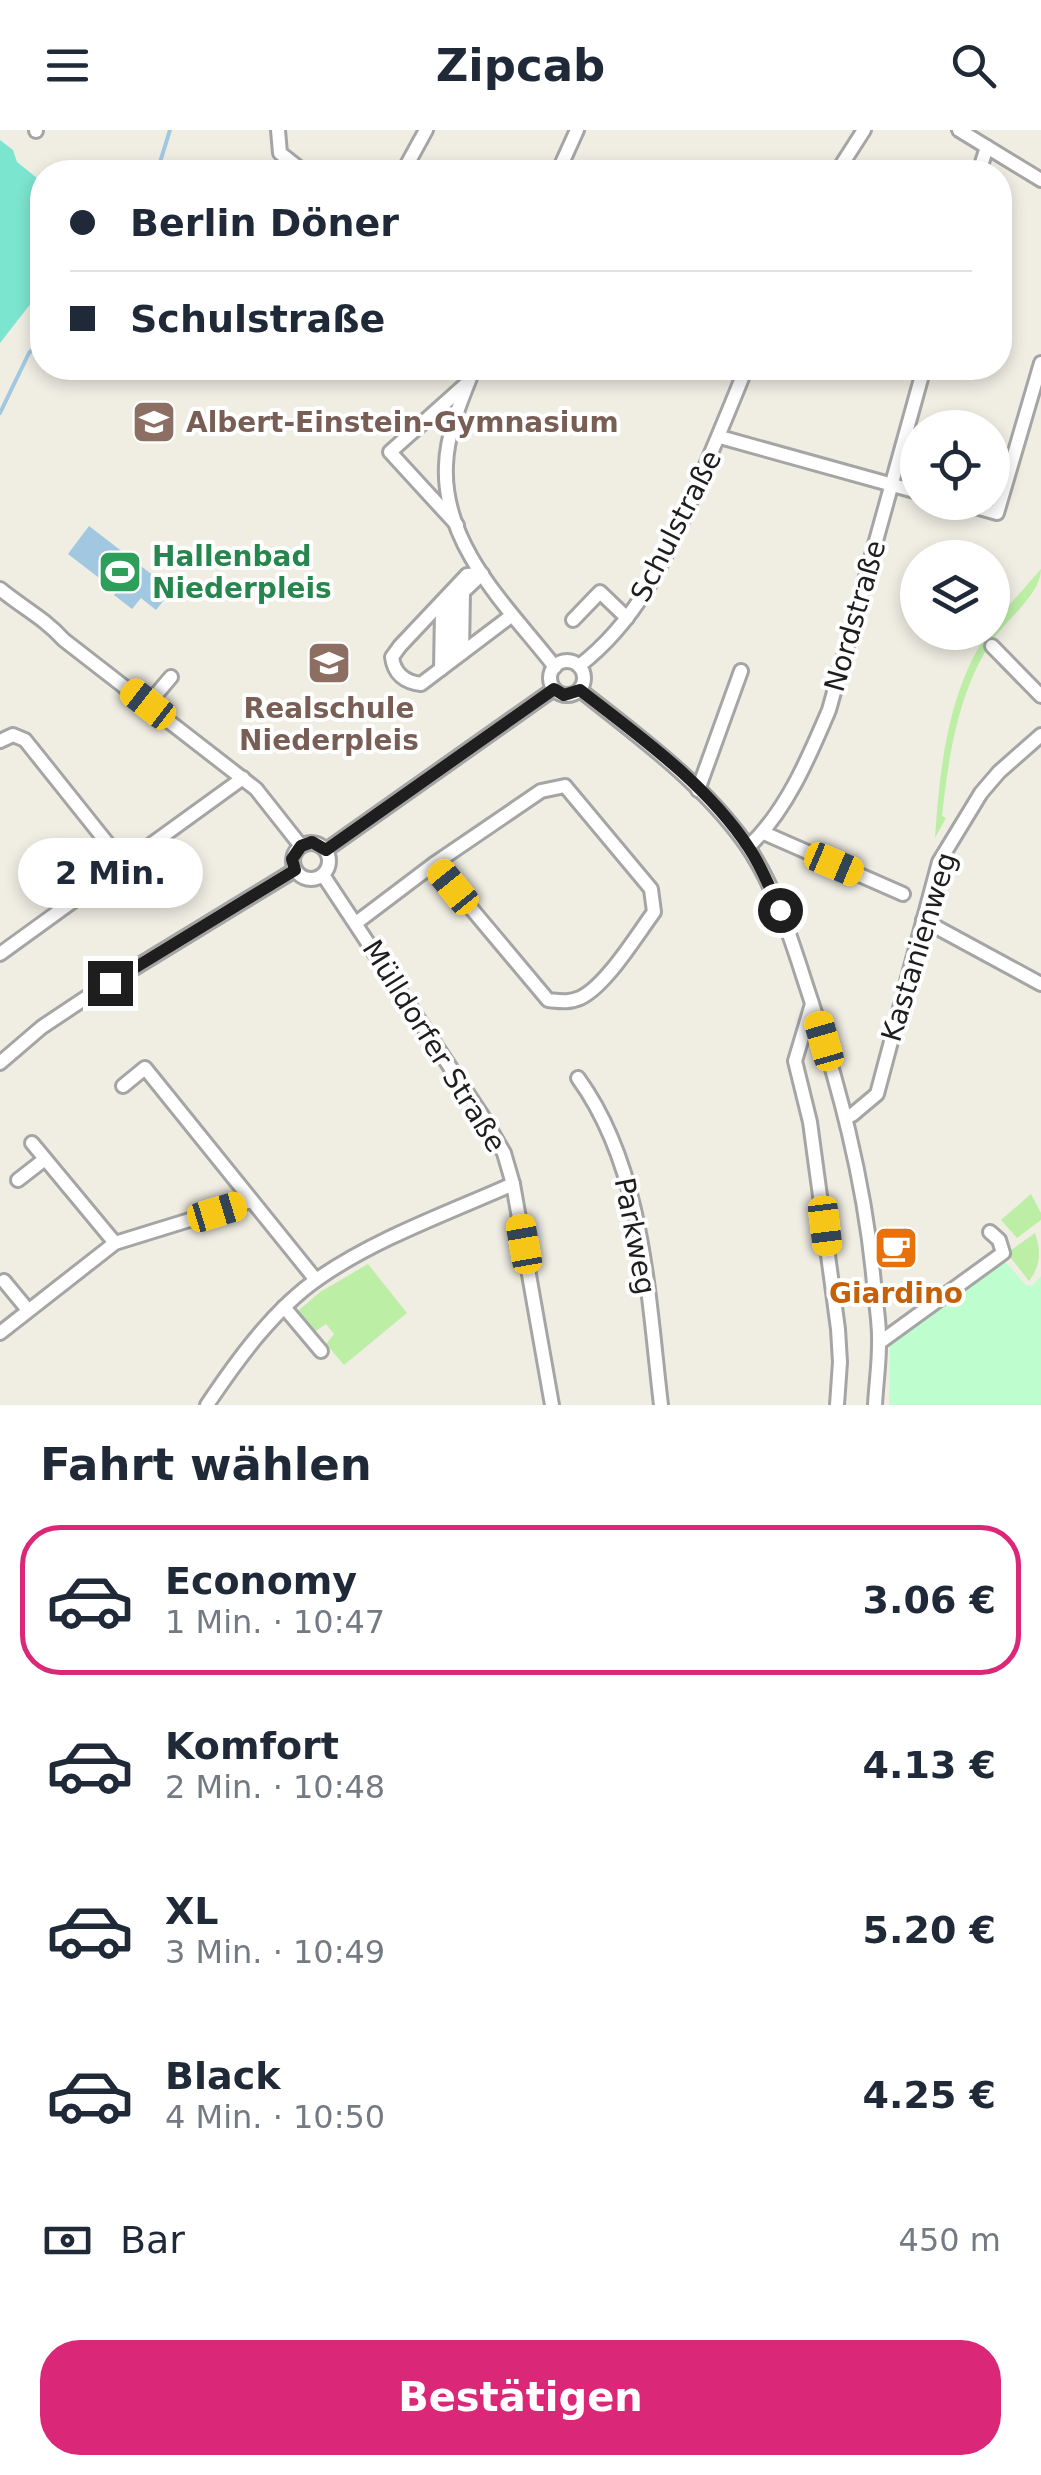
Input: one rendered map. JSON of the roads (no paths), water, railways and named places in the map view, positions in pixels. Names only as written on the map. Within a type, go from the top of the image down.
[{"type":"street","points":[[278,130],[280,153],[289,160]]},
{"type":"street","points":[[410,160],[426,130]]},
{"type":"street","points":[[563,160],[577,130]]},
{"type":"street","points":[[845,160],[864,130]]},
{"type":"street","points":[[960,130],[1009,160]]},
{"type":"street","points":[[982,160],[986,146]]},
{"type":"street","points":[[1012,162],[1041,180]]},
{"type":"street","points":[[1010,469],[1041,363]]},
{"type":"street","points":[[469,380],[452,429],[446,466],[457,525],[482,574],[511,616],[555,667]]},
{"type":"street","name":"Schulstraße","points":[[579,666],[627,618],[667,556],[741,380]]},
{"type":"street","name":"Nordstraße","points":[[748,847],[764,833],[809,757],[829,710],[921,380]]},
{"type":"street","points":[[457,525],[390,452],[467,384]]},
{"type":"street","points":[[720,437],[900,491]]},
{"type":"street","points":[[451,661],[452,603],[482,574]]},
{"type":"street","points":[[482,574],[467,576],[392,657],[399,675],[410,683],[421,684],[511,616]]},
{"type":"street","points":[[0,590],[42,616],[64,640],[264,795],[301,846]]},
{"type":"street","points":[[451,661],[463,592]]},
{"type":"street","points":[[573,620],[600,592],[627,618]]},
{"type":"street","points":[[996,650],[1041,696]]},
{"type":"street","points":[[564,662],[579,666],[584,675],[580,690],[564,695],[554,689],[550,680],[555,667],[564,662]]},
{"type":"street","points":[[698,790],[740,671]]},
{"type":"street","points":[[148,704],[170,677]]},
{"type":"street","points":[[326,850],[554,689]]},
{"type":"street","points":[[580,690],[657,751],[720,812],[748,847],[780,910],[846,1116],[870,1243],[879,1342],[876,1405]]},
{"type":"street","name":"Kastanienweg","points":[[846,1116],[877,1094],[940,862],[966,816],[1000,772],[1041,735]]},
{"type":"street","points":[[0,741],[13,736],[25,740],[124,864]]},
{"type":"street","points":[[0,954],[243,778]]},
{"type":"street","points":[[356,923],[434,864],[541,791],[564,786],[651,889],[654,912],[599,983],[582,997],[566,1002],[548,1000],[434,864]]},
{"type":"street","points":[[764,833],[903,894]]},
{"type":"street","points":[[312,842],[326,850],[330,860],[323,875],[308,879],[295,870],[292,859],[301,846],[312,842]]},
{"type":"street","points":[[2,1058],[87,997],[295,870]]},
{"type":"street","name":"Mülldorfer Straße","points":[[323,875],[504,1153],[552,1405]]},
{"type":"street","points":[[923,920],[1041,984]]},
{"type":"street","points":[[812,1004],[795,1062],[812,1140],[838,1329],[837,1405]]},
{"type":"street","points":[[123,1086],[145,1068],[316,1280]]},
{"type":"street","name":"Parkweg","points":[[578,1078],[606,1120],[616,1146],[638,1236],[661,1405]]},
{"type":"street","points":[[32,1143],[114,1243]]},
{"type":"street","points":[[18,1180],[45,1159]]},
{"type":"street","points":[[207,1405],[284,1308],[316,1280],[382,1243],[512,1184]]},
{"type":"street","points":[[0,1333],[114,1243],[252,1201]]},
{"type":"street","points":[[879,1342],[1003,1252],[999,1240],[990,1232]]},
{"type":"street","points":[[4,1281],[28,1310]]},
{"type":"street","points":[[284,1308],[321,1351]]},
{"type":"waterway","points":[[161,160],[170,130]]},
{"type":"waterway","points":[[0,413],[30,352]]},
{"type":"place","name":"Albert-Einstein-Gymnasium","points":[[154,422]]},
{"type":"place","name":"Hallenbad Niederpleis","points":[[120,572]]},
{"type":"place","name":"Realschule Niederpleis","points":[[329,663]]},
{"type":"place","name":"Giardino","points":[[896,1248]]}]
